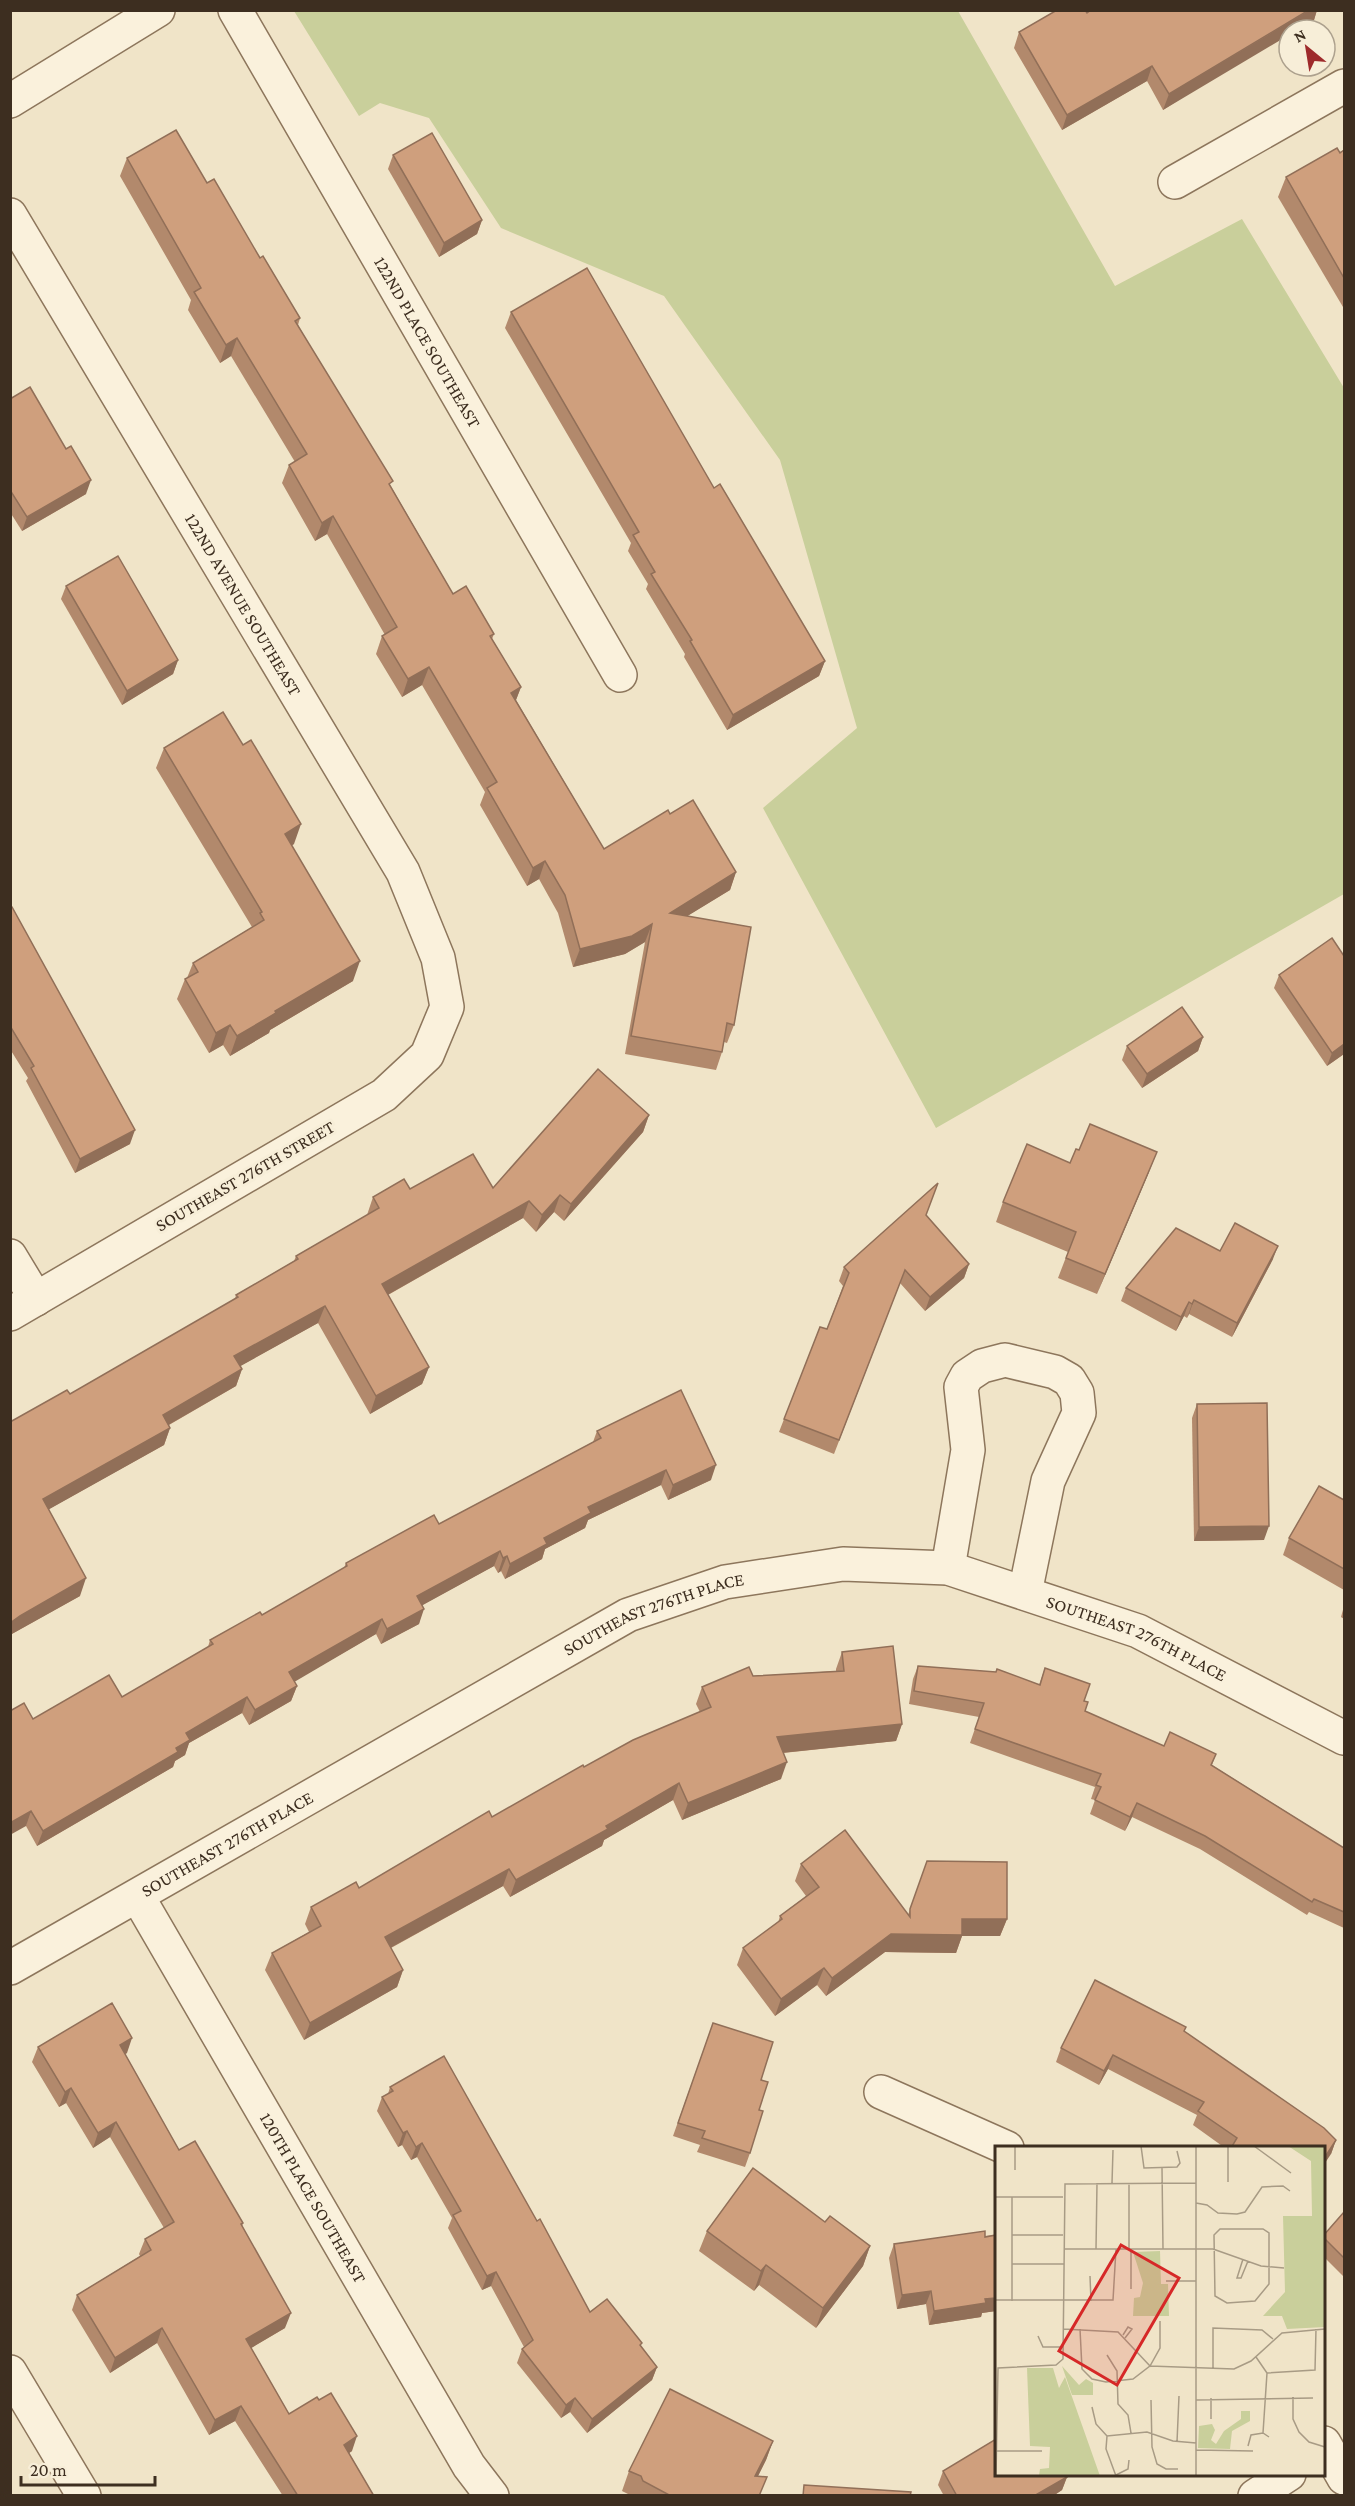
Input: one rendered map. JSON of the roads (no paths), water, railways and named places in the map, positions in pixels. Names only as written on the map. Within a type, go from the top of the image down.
[{"type":"street","points":[[10,101],[158,10]]},
{"type":"street","name":"122ND PLACE SOUTHEAST","points":[[235,10],[620,675]]},
{"type":"street","points":[[1175,182],[1344,86]]},
{"type":"street","name":"122ND AVENUE SOUTHEAST","points":[[10,215],[403,872],[438,958],[447,1007]]},
{"type":"street","name":"SOUTHEAST 276TH STREET","points":[[23,1306],[384,1095],[427,1055],[447,1007]]},
{"type":"street","points":[[10,1256],[23,1306]]},
{"type":"street","points":[[948,1568],[968,1450],[961,1387],[967,1376],[982,1366],[1005,1360],[1055,1371],[1070,1380],[1077,1393],[1079,1413],[1048,1480],[1025,1593]]},
{"type":"street","name":"SOUTHEAST 276TH PLACE","points":[[10,1968],[628,1616],[724,1582],[843,1564],[948,1568],[1138,1631],[1344,1738]]},
{"type":"street","name":"120TH PLACE SOUTHEAST","points":[[138,1897],[469,2466],[492,2496]]},
{"type":"street","points":[[881,2092],[1002,2146]]},
{"type":"street","points":[[10,2372],[19,2405],[84,2496]]},
{"type":"street","points":[[1330,2446],[1344,2478]]},
{"type":"street","points":[[1255,2496],[1287,2476]]}]
